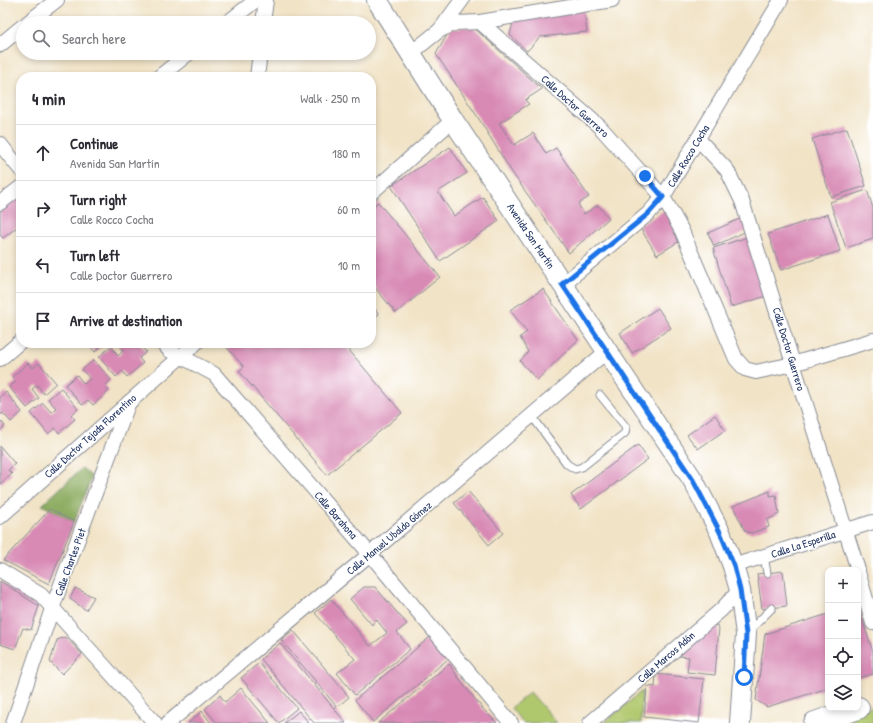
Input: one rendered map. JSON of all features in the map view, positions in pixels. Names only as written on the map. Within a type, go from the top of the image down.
[{"type":"main road","name":"Avenida San Martín","points":[[377,0],[453,120],[693,480],[720,532],[734,566],[740,590],[746,634],[740,723]]},
{"type":"main road","points":[[861,707],[873,702]]},
{"type":"main road","points":[[816,723],[850,711]]},
{"type":"street","points":[[36,16],[57,0]]},
{"type":"street","points":[[236,16],[256,0]]},
{"type":"street","points":[[264,16],[266,0]]},
{"type":"street","points":[[440,30],[462,0]]},
{"type":"street","points":[[411,52],[440,30],[456,23],[480,22],[612,0]]},
{"type":"street","name":"Calle Rocco Cocha","points":[[562,284],[648,214],[663,197],[781,0]]},
{"type":"street","name":"Calle Doctor Guerrero","points":[[480,22],[600,127],[663,197],[682,232],[736,359],[745,369],[756,372],[793,364]]},
{"type":"street","points":[[0,45],[16,32]]},
{"type":"street","points":[[165,72],[181,60]]},
{"type":"street","points":[[257,72],[259,60]]},
{"type":"street","points":[[376,189],[453,120]]},
{"type":"street","name":"Calle Doctor Guerrero","points":[[698,139],[727,170],[742,201],[857,567]]},
{"type":"street","points":[[0,144],[16,164]]},
{"type":"street","points":[[0,204],[16,191]]},
{"type":"street","points":[[793,364],[873,340]]},
{"type":"street","points":[[0,358],[16,345]]},
{"type":"street","name":"Calle Doctor Tejada Florentino","points":[[0,517],[129,402],[171,348]]},
{"type":"street","name":"Calle Barahona","points":[[171,348],[214,374],[370,554],[511,723]]},
{"type":"street","name":"Calle Manuel Ubaldo Gómez","points":[[168,723],[370,554],[607,351]]},
{"type":"street","name":"Calle Charles Piet","points":[[13,723],[53,606],[129,402]]},
{"type":"street","name":"Calle La Esperilla","points":[[734,566],[873,522]]},
{"type":"street","points":[[0,570],[41,594],[155,723]]},
{"type":"street","name":"Calle Doctor Guerrero","points":[[861,581],[873,623]]},
{"type":"street","name":"Calle Marcos Adón","points":[[590,723],[721,610],[740,590]]},
{"type":"lane","points":[[532,416],[567,464],[575,469],[582,467],[625,433],[626,426],[600,395]]},
{"type":"lane","points":[[764,556],[767,573]]},
{"type":"lane","points":[[746,634],[772,608]]},
{"type":"green space","points":[[82,468],[92,477],[74,522],[42,505]]},
{"type":"green space","points":[[642,691],[641,723],[604,723]]},
{"type":"green space","points":[[530,692],[557,723],[523,723],[511,708]]},
{"type":"green space","points":[[873,706],[873,723],[830,723],[861,711]]},
{"type":"building","points":[[584,10],[587,32],[540,37],[527,51],[510,35],[514,18]]},
{"type":"building","points":[[473,27],[542,89],[525,100],[529,104],[499,123],[514,145],[533,133],[546,154],[556,148],[589,197],[578,204],[584,214],[598,205],[609,218],[569,253],[513,174],[436,54],[451,28]]},
{"type":"building","points":[[847,128],[866,186],[831,197],[812,139]]},
{"type":"building","points":[[450,147],[467,173],[438,192],[454,216],[483,197],[499,221],[440,261],[391,186]]},
{"type":"building","points":[[867,190],[873,208],[873,239],[846,248],[830,202]]},
{"type":"building","points":[[16,197],[16,228],[3,238],[0,235],[0,210]]},
{"type":"building","points":[[378,202],[440,277],[396,313],[376,289],[376,204]]},
{"type":"building","points":[[663,211],[670,216],[683,239],[657,255],[639,226]]},
{"type":"building","points":[[828,214],[840,251],[781,270],[768,234]]},
{"type":"building","points":[[744,217],[749,230],[714,246],[708,233]]},
{"type":"building","points":[[751,236],[770,295],[731,307],[713,248]]},
{"type":"building","points":[[543,289],[578,340],[537,380],[520,361],[528,352],[520,337],[527,332],[510,310]]},
{"type":"building","points":[[658,308],[671,328],[632,353],[620,333]]},
{"type":"building","points":[[91,348],[99,348],[95,352]]},
{"type":"building","points":[[109,348],[112,348],[118,356],[123,351],[120,348],[142,348],[146,352],[139,358],[143,363],[127,377],[122,371],[116,377],[99,357]]},
{"type":"building","points":[[227,348],[347,348],[402,413],[327,475],[239,371],[244,367]]},
{"type":"building","points":[[94,360],[111,380],[105,386],[109,391],[93,405],[88,400],[82,405],[65,385],[77,375],[84,384],[90,379],[82,370]]},
{"type":"building","points":[[28,363],[33,368],[39,363],[56,383],[44,394],[37,385],[32,389],[39,398],[27,408],[9,387],[16,382],[12,377]]},
{"type":"building","points":[[61,388],[78,409],[71,415],[75,419],[59,433],[55,428],[48,434],[31,413],[43,403],[51,412],[56,408],[48,399]]},
{"type":"building","points":[[6,392],[22,412],[11,422],[3,413],[0,415],[0,397]]},
{"type":"building","points":[[715,415],[725,430],[698,449],[687,435]]},
{"type":"building","points":[[0,420],[5,426],[0,431]]},
{"type":"building","points":[[638,445],[648,459],[581,509],[571,495]]},
{"type":"building","points":[[0,446],[15,464],[8,470],[12,474],[0,484]]},
{"type":"building","points":[[468,491],[503,533],[489,545],[454,503]]},
{"type":"building","points":[[770,491],[770,496],[776,495],[779,514],[767,520],[769,527],[751,533],[745,531],[733,506]]},
{"type":"building","points":[[50,509],[74,522],[49,584],[3,560]]},
{"type":"building","points":[[783,571],[787,606],[762,609],[757,574]]},
{"type":"building","points":[[0,581],[39,606],[31,630],[23,628],[15,649],[0,644]]},
{"type":"building","points":[[364,587],[375,587],[407,624],[397,632],[410,649],[355,695],[337,673],[355,659],[315,613],[331,599],[370,646],[387,633],[376,619],[372,625],[350,599]]},
{"type":"building","points":[[75,588],[94,597],[86,610],[70,599]]},
{"type":"building","points":[[825,615],[825,689],[767,707],[756,700],[765,634]]},
{"type":"building","points":[[861,615],[873,652],[873,674],[861,677]]},
{"type":"building","points":[[717,625],[719,628],[715,675],[687,672],[689,657],[679,656],[713,626]]},
{"type":"building","points":[[293,630],[349,697],[337,707],[281,640]]},
{"type":"building","points":[[66,637],[82,654],[62,674],[50,662],[57,640]]},
{"type":"building","points":[[430,637],[448,659],[373,722],[355,700]]},
{"type":"building","points":[[280,643],[346,723],[314,723],[261,659]]},
{"type":"building","points":[[259,663],[297,708],[279,723],[241,678]]},
{"type":"building","points":[[449,664],[466,688],[497,723],[378,723]]},
{"type":"building","points":[[656,674],[704,679],[699,723],[644,717],[647,686],[655,687]]},
{"type":"building","points":[[241,688],[270,723],[217,723],[205,709],[220,695],[225,702]]},
{"type":"building","points":[[202,711],[211,723],[188,723]]},
{"type":"building","points":[[299,711],[309,723],[284,723]]},
{"type":"route","points":[[645,176],[663,197],[648,214],[562,284],[693,480],[720,532],[734,566],[740,590],[746,634],[744,677]]}]
